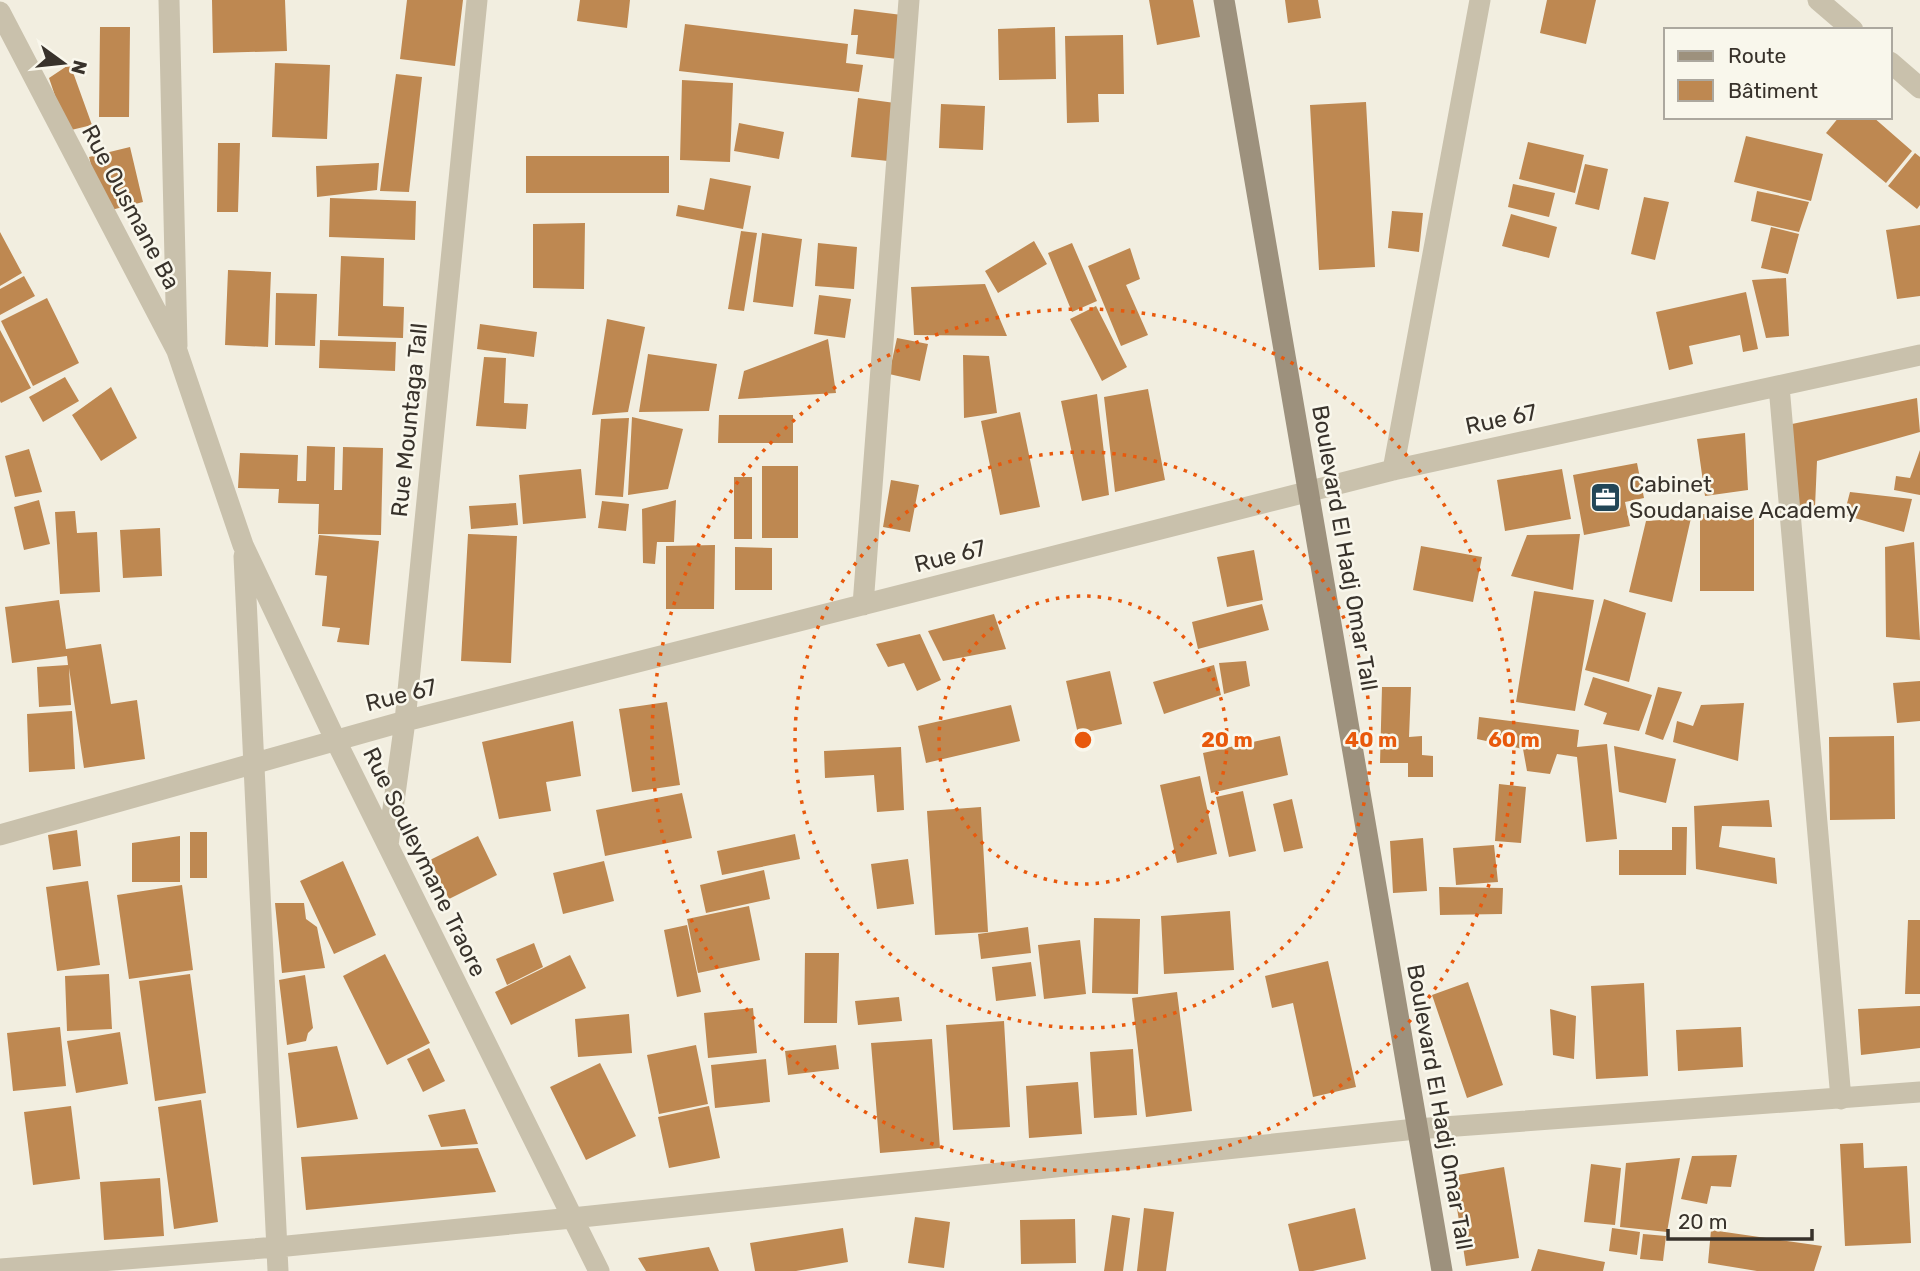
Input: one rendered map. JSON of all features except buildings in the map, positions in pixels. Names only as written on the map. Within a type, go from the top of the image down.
[{"type":"street","points":[[169,0],[177,351]]},
{"type":"street","name":"Rue Mountaga Tall","points":[[388,845],[405,721],[477,0]]},
{"type":"street","points":[[863,605],[909,0]]},
{"type":"street","name":"Boulevard El Hadj Omar Tall","points":[[1224,0],[1442,1271]]},
{"type":"street","points":[[1393,470],[1480,0]]},
{"type":"street","points":[[1818,0],[1851,28]]},
{"type":"street","name":"Rue Ousmane Ba","points":[[0,12],[177,351]]},
{"type":"street","points":[[1892,64],[1920,88]]},
{"type":"street","name":"Rue Souleymane Traore","points":[[177,351],[243,545],[335,739],[599,1271]]},
{"type":"street","name":"Rue 67","points":[[0,835],[335,739],[1393,470],[1920,355]]},
{"type":"street","points":[[1779,386],[1842,1099]]},
{"type":"street","points":[[243,545],[278,1271]]},
{"type":"street","points":[[0,1269],[276,1247],[572,1218],[1416,1129],[1920,1092]]},
{"type":"place","name":"Cabinet Soudanaise Academy","points":[[1606,497]]}]
